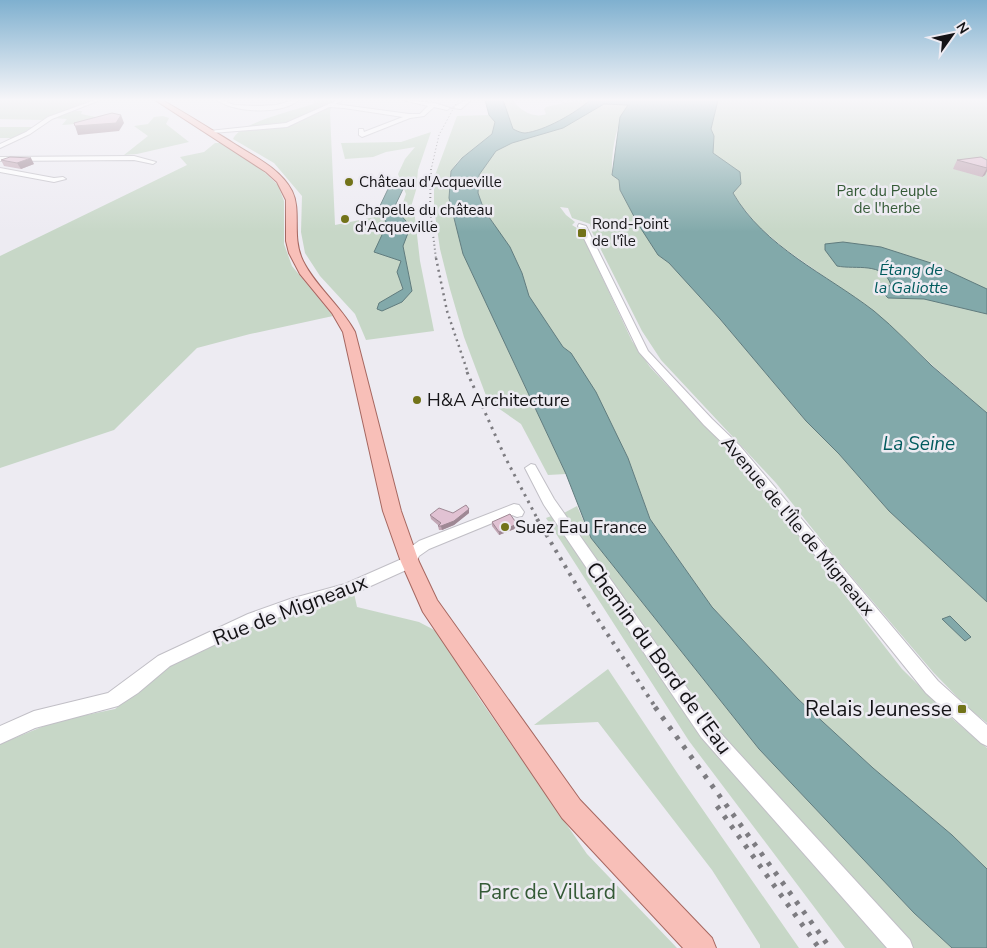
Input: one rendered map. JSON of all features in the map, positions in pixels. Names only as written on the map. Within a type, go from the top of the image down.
[{"type":"main road","points":[[230,144],[274,174],[289,193],[292,208],[291,238],[295,254],[305,273],[331,302],[345,323],[352,340],[387,491],[411,557],[436,614],[571,809],[702,948]]},
{"type":"main road","points":[[235,144],[243,153]]},
{"type":"main road","points":[[411,557],[441,606],[573,795],[708,948]]},
{"type":"street","points":[[0,159],[134,158],[153,162]]},
{"type":"street","points":[[0,170],[54,180],[63,179]]},
{"type":"street","name":"Avenue de l'Île de Migneaux","points":[[582,226],[644,352],[708,422],[736,449],[932,687],[987,737]]},
{"type":"street","name":"Chemin du Bord de l'Eau","points":[[531,468],[549,502],[707,731],[902,948]]},
{"type":"street","name":"Rue de Migneaux","points":[[0,735],[34,720],[112,700],[132,687],[164,661],[253,619],[290,606],[348,590],[411,557],[424,545],[514,509],[517,512]]},
{"type":"green space","points":[[138,144],[179,144],[137,154],[124,155]]},
{"type":"green space","points":[[213,144],[222,144],[261,169],[278,185],[284,201],[284,244],[292,266],[333,316],[197,348],[114,430],[0,468],[0,256],[187,165],[180,157],[204,152]]},
{"type":"green space","points":[[242,144],[331,144],[335,225],[414,209],[420,261],[434,331],[366,340],[355,314],[320,276],[305,253],[301,232],[302,196],[274,163]]},
{"type":"green space","points":[[341,144],[427,144],[418,170],[416,190],[411,207],[400,211],[406,194],[398,174],[405,159],[415,147],[386,152],[373,157],[345,159]]},
{"type":"green space","points":[[447,144],[479,144],[459,160],[451,171],[449,198],[463,254],[566,474],[548,475],[521,424],[488,401],[464,337],[440,249],[434,208],[434,178]]},
{"type":"green space","points":[[510,144],[614,144],[612,175],[619,180],[620,190],[638,224],[658,255],[669,263],[720,319],[806,421],[839,454],[889,511],[987,602],[987,723],[967,707],[933,672],[839,562],[776,483],[661,360],[642,331],[592,232],[590,224],[572,218],[568,208],[560,207],[575,222],[572,225],[580,230],[632,341],[650,367],[729,451],[772,501],[902,669],[955,721],[987,748],[987,869],[952,835],[873,768],[798,699],[712,607],[650,519],[628,458],[571,353],[563,347],[529,296],[522,273],[510,247],[484,210],[478,193],[479,174],[496,151]]},
{"type":"green space","name":"Parc du Peuple de l'herbe","points":[[714,144],[987,144],[987,413],[875,312],[785,249],[758,226],[728,186],[713,153]]},
{"type":"green space","points":[[577,506],[591,538],[759,749],[914,913],[952,948],[911,948],[713,731],[562,514]]},
{"type":"green space","points":[[554,515],[718,753],[895,948],[845,948],[689,741],[546,518]]},
{"type":"green space","name":"Parc de Villard","points":[[354,593],[357,607],[419,622],[438,632],[479,698],[587,854],[677,948],[0,948],[0,744],[76,713],[77,717],[115,709],[172,662],[271,618]]},
{"type":"green space","points":[[608,669],[678,774],[799,948],[760,948],[760,945],[712,870],[598,722],[534,725]]},
{"type":"water","name":"La Seine","points":[[479,144],[510,144],[496,151],[479,175],[478,193],[484,210],[510,247],[522,273],[529,296],[563,347],[571,353],[596,392],[628,458],[650,519],[712,607],[798,699],[873,768],[952,835],[987,869],[987,948],[952,948],[914,913],[759,749],[591,538],[566,474],[463,254],[449,198],[451,171],[462,158]]},
{"type":"water","name":"La Seine","points":[[616,144],[714,144],[713,153],[740,172],[741,184],[733,193],[761,229],[797,258],[874,311],[932,366],[987,413],[987,602],[889,511],[839,454],[806,421],[720,319],[669,263],[658,255],[638,224],[620,190],[619,180],[612,175]]},
{"type":"water","points":[[395,187],[403,189],[394,208],[406,221],[408,233],[403,246],[412,291],[402,302],[382,311],[377,309],[379,303],[403,289],[397,272],[401,261],[374,252],[387,224],[379,208],[388,189]]},
{"type":"water","name":"Étang de la Galiotte","points":[[843,242],[881,247],[931,263],[987,289],[987,314],[924,299],[888,298],[880,290],[891,285],[882,272],[868,268],[837,266],[825,250],[825,244]]},
{"type":"water","points":[[950,616],[971,637],[965,641],[942,619]]},
{"type":"building","points":[[10,157],[31,158],[17,163],[1,160]]},
{"type":"building","points":[[981,157],[987,160],[987,168],[957,160]]},
{"type":"building","points":[[466,505],[469,509],[454,521],[441,526],[438,526],[441,523],[430,515],[439,508],[453,513]]},
{"type":"building","name":"Suez Eau France","points":[[510,514],[517,524],[499,532],[492,522]]},
{"type":"railway","points":[[431,170],[437,144]]},
{"type":"railway","points":[[431,169],[430,209],[436,259]]},
{"type":"railway","points":[[436,258],[447,311],[468,373]]},
{"type":"railway","points":[[467,372],[505,457],[538,520]]},
{"type":"railway","points":[[537,519],[589,606],[656,708]]},
{"type":"railway","points":[[655,707],[830,948]]},
{"type":"railway","points":[[717,806],[819,948]]},
{"type":"place","name":"Château d'Acqueville","points":[[349,182]]},
{"type":"place","name":"Chapelle du château d'Acqueville","points":[[345,219]]},
{"type":"place","name":"Rond-Point de l'île","points":[[582,233]]},
{"type":"place","name":"H&A Architecture","points":[[417,400]]},
{"type":"place","name":"Suez Eau France","points":[[505,527]]},
{"type":"place","name":"Relais Jeunesse","points":[[962,709]]}]
